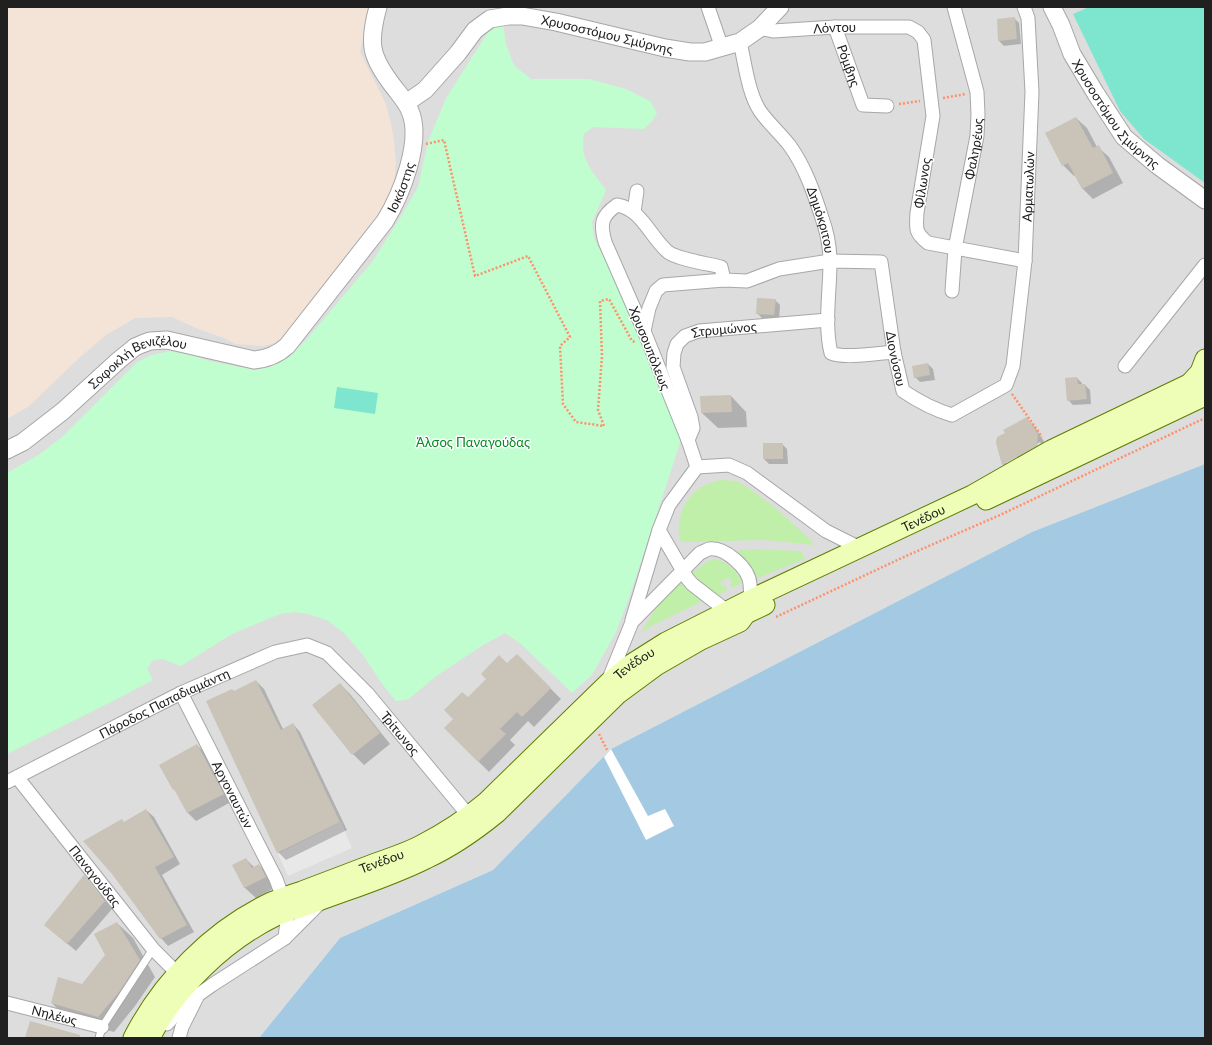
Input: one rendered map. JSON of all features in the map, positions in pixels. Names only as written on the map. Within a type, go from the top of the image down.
[{"type":"main road","points":[[1197,380],[1205,359]]},
{"type":"main road","name":"Τενέδου","points":[[133,1038],[149,1009],[177,973],[210,942],[246,916],[271,902],[286,905],[325,898],[405,869],[426,859],[472,832],[497,813],[618,694],[633,682],[673,655],[701,640],[741,612],[860,548],[972,495],[1051,450],[1197,380]]},
{"type":"main road","name":"Τενέδου","points":[[150,1038],[174,1000],[204,967],[220,953],[254,928],[277,916],[286,905],[413,848],[469,816],[486,802],[608,683],[628,666],[652,650],[696,626],[741,612],[1205,396]]},
{"type":"street","name":"Ιοκάστης","points":[[287,346],[385,221],[395,204],[408,171],[414,133],[413,119],[406,103],[387,78],[374,55],[371,44],[378,7]]},
{"type":"street","points":[[708,7],[722,48]]},
{"type":"street","name":"Χρυσοστόμου Σμύρνης","points":[[406,103],[425,90],[442,72],[475,30],[500,12],[556,22],[641,43],[690,52],[705,52],[740,42],[751,36],[780,7]]},
{"type":"street","name":"Φαληρέως","points":[[952,291],[955,249],[977,136],[978,114],[977,92],[954,7]]},
{"type":"street","name":"Αρματωλών","points":[[1006,385],[1013,366],[1025,261],[1032,92],[1028,18],[1024,7]]},
{"type":"street","name":"Χρυσοστόμου Σμύρνης","points":[[1052,7],[1061,25],[1072,54],[1124,137],[1157,166],[1205,200]]},
{"type":"street","points":[[1061,7],[1061,25]]},
{"type":"street","name":"Λόντου","points":[[760,28],[773,31],[835,27],[909,27]]},
{"type":"street","name":"Ρόμβης","points":[[835,27],[863,105],[887,106]]},
{"type":"street","name":"Φίλωνος","points":[[909,27],[918,32],[924,40],[933,116],[917,213],[916,228],[919,236],[928,243],[1025,261]]},
{"type":"street","name":"Δημόκριτου","points":[[740,42],[753,96],[760,111],[790,146],[800,163],[823,219],[830,261],[828,320],[831,353],[836,355],[894,352]]},
{"type":"street","points":[[634,212],[637,191]]},
{"type":"street","name":"Χρυσουπόλεως","points":[[697,467],[688,440],[644,331],[617,271],[601,230],[603,220],[610,210],[617,205],[624,206],[634,212],[669,252],[721,267],[724,280]]},
{"type":"street","points":[[644,331],[649,308],[656,291],[663,285],[724,280],[747,280],[779,269],[830,261]]},
{"type":"street","name":"Διονύσου","points":[[830,261],[881,262],[894,352],[903,391],[913,398],[952,415],[1006,385]]},
{"type":"street","points":[[1124,366],[1205,265]]},
{"type":"street","name":"Στρυμώνος","points":[[688,440],[693,428],[674,367],[674,353],[677,344],[685,336],[699,331],[828,320]]},
{"type":"street","name":"Σοφοκλή Βενιζέλου","points":[[7,450],[23,442],[63,411],[119,360],[135,347],[142,344],[159,340],[171,340],[254,360],[276,355],[287,346]]},
{"type":"street","points":[[608,683],[632,622],[659,530],[669,505],[697,467],[729,465],[747,473],[826,530],[860,548]]},
{"type":"street","points":[[632,622],[683,570],[700,553],[709,549],[719,550],[728,554],[736,561],[748,576],[750,583],[741,612],[692,584],[683,570],[659,530]]},
{"type":"street","name":"Πάροδος Παπαδιαμάντη","points":[[12,779],[181,693],[282,650],[307,645],[327,653]]},
{"type":"street","name":"Τρίτωνος","points":[[327,653],[367,693],[469,816]]},
{"type":"street","name":"Αργοναυτών","points":[[181,693],[276,879],[286,905]]},
{"type":"street","name":"Παναγούδας","points":[[12,779],[153,949],[177,973]]},
{"type":"street","points":[[160,1038],[162,1031],[184,1004],[285,938],[325,898]]},
{"type":"street","points":[[285,938],[286,905]]},
{"type":"street","points":[[179,1038],[182,1027],[198,996]]},
{"type":"street","name":"Νηλέως","points":[[7,1003],[101,1032]]},
{"type":"lane","points":[[101,1032],[153,949]]},
{"type":"path","points":[[412,146],[444,140],[475,276],[528,256],[570,337],[560,346],[563,404],[576,422],[604,426],[598,410],[602,356],[600,302],[609,299],[632,341],[639,344]]},
{"type":"path","points":[[1006,385],[1051,450]]},
{"type":"path","points":[[775,618],[885,566],[1007,512],[1205,418]]},
{"type":"path","points":[[598,732],[607,750]]},
{"type":"shaded area","points":[[7,7],[1205,7],[1205,464],[1032,532],[611,749],[493,870],[340,938],[259,1038],[7,1038]]},
{"type":"shaded area","points":[[7,7],[370,7],[360,52],[385,102],[391,123],[396,164],[392,199],[347,259],[329,278],[289,331],[277,342],[264,346],[235,344],[172,317],[135,318],[106,335],[78,359],[28,407],[7,419]]},
{"type":"shaded area","points":[[341,822],[352,848],[288,876],[278,854]]},
{"type":"green space","points":[[1089,7],[1205,7],[1205,183],[1144,139],[1120,111],[1073,14]]},
{"type":"green space","name":"Άλσος Παναγούδας","points":[[503,23],[506,44],[513,63],[531,79],[589,79],[626,89],[650,101],[657,113],[644,129],[593,127],[584,134],[583,143],[585,158],[591,170],[606,190],[592,222],[594,238],[619,288],[682,437],[630,595],[616,632],[592,675],[572,693],[521,644],[505,633],[483,645],[435,677],[409,699],[396,701],[383,685],[363,655],[345,634],[327,620],[308,614],[294,612],[280,614],[232,634],[181,666],[163,659],[153,660],[147,669],[153,680],[7,754],[7,473],[40,454],[62,437],[137,362],[152,355],[170,351],[191,355],[209,361],[255,370],[272,366],[287,358],[306,340],[372,262],[418,187],[428,142],[446,98],[492,26]]},
{"type":"green space","points":[[337,387],[378,393],[375,414],[334,408]]},
{"type":"green space","points":[[721,480],[737,481],[747,487],[773,506],[812,541],[813,545],[766,540],[683,542],[680,540],[680,516],[686,502],[703,486]]},
{"type":"green space","points":[[752,549],[801,551],[805,559],[755,579],[748,564],[736,551]]},
{"type":"green space","points":[[715,559],[732,568],[738,574],[742,583],[732,588],[730,585],[732,582],[729,577],[720,583],[721,586],[726,586],[727,590],[717,596],[692,573],[708,561]]},
{"type":"green space","points":[[681,576],[690,591],[703,601],[653,625],[641,633],[656,608]]},
{"type":"water","points":[[1205,464],[1205,1038],[259,1038],[340,938],[493,870],[611,749],[1032,532]]},
{"type":"pier","points":[[611,749],[648,816],[665,809],[674,826],[646,840],[604,757]]},
{"type":"building","points":[[1015,17],[1017,39],[998,41],[997,19]]},
{"type":"building","points":[[1076,117],[1093,148],[1099,145],[1113,173],[1082,189],[1068,163],[1062,166],[1045,133]]},
{"type":"building","points":[[757,298],[776,299],[774,315],[756,314]]},
{"type":"building","points":[[928,363],[930,375],[914,378],[912,366]]},
{"type":"building","points":[[1077,377],[1078,384],[1085,384],[1087,399],[1067,401],[1065,378]]},
{"type":"building","points":[[731,395],[732,412],[701,413],[700,396]]},
{"type":"building","points":[[1027,417],[1038,434],[1037,446],[1002,465],[996,443],[997,437],[1005,433],[1003,430]]},
{"type":"building","points":[[763,443],[783,443],[783,459],[763,459]]},
{"type":"building","points":[[517,654],[551,688],[522,717],[517,712],[500,729],[506,734],[478,762],[444,728],[453,719],[444,710],[462,692],[468,697],[486,679],[481,674],[499,655],[507,663]]},
{"type":"building","points":[[256,680],[281,730],[293,723],[340,822],[277,853],[206,701],[232,689],[234,691]]},
{"type":"building","points":[[340,683],[380,733],[352,755],[312,705]]},
{"type":"building","points":[[197,744],[224,794],[187,813],[159,765]]},
{"type":"building","points":[[146,809],[174,857],[155,867],[187,925],[160,939],[112,874],[83,841],[122,819],[124,822]]},
{"type":"building","points":[[246,858],[252,868],[259,864],[266,877],[244,888],[232,865]]},
{"type":"building","points":[[84,875],[105,901],[67,944],[44,925]]},
{"type":"building","points":[[117,922],[140,960],[120,991],[98,1017],[51,1003],[58,977],[82,984],[105,955],[94,934]]},
{"type":"building","points":[[30,1021],[80,1035],[80,1038],[25,1038]]}]
